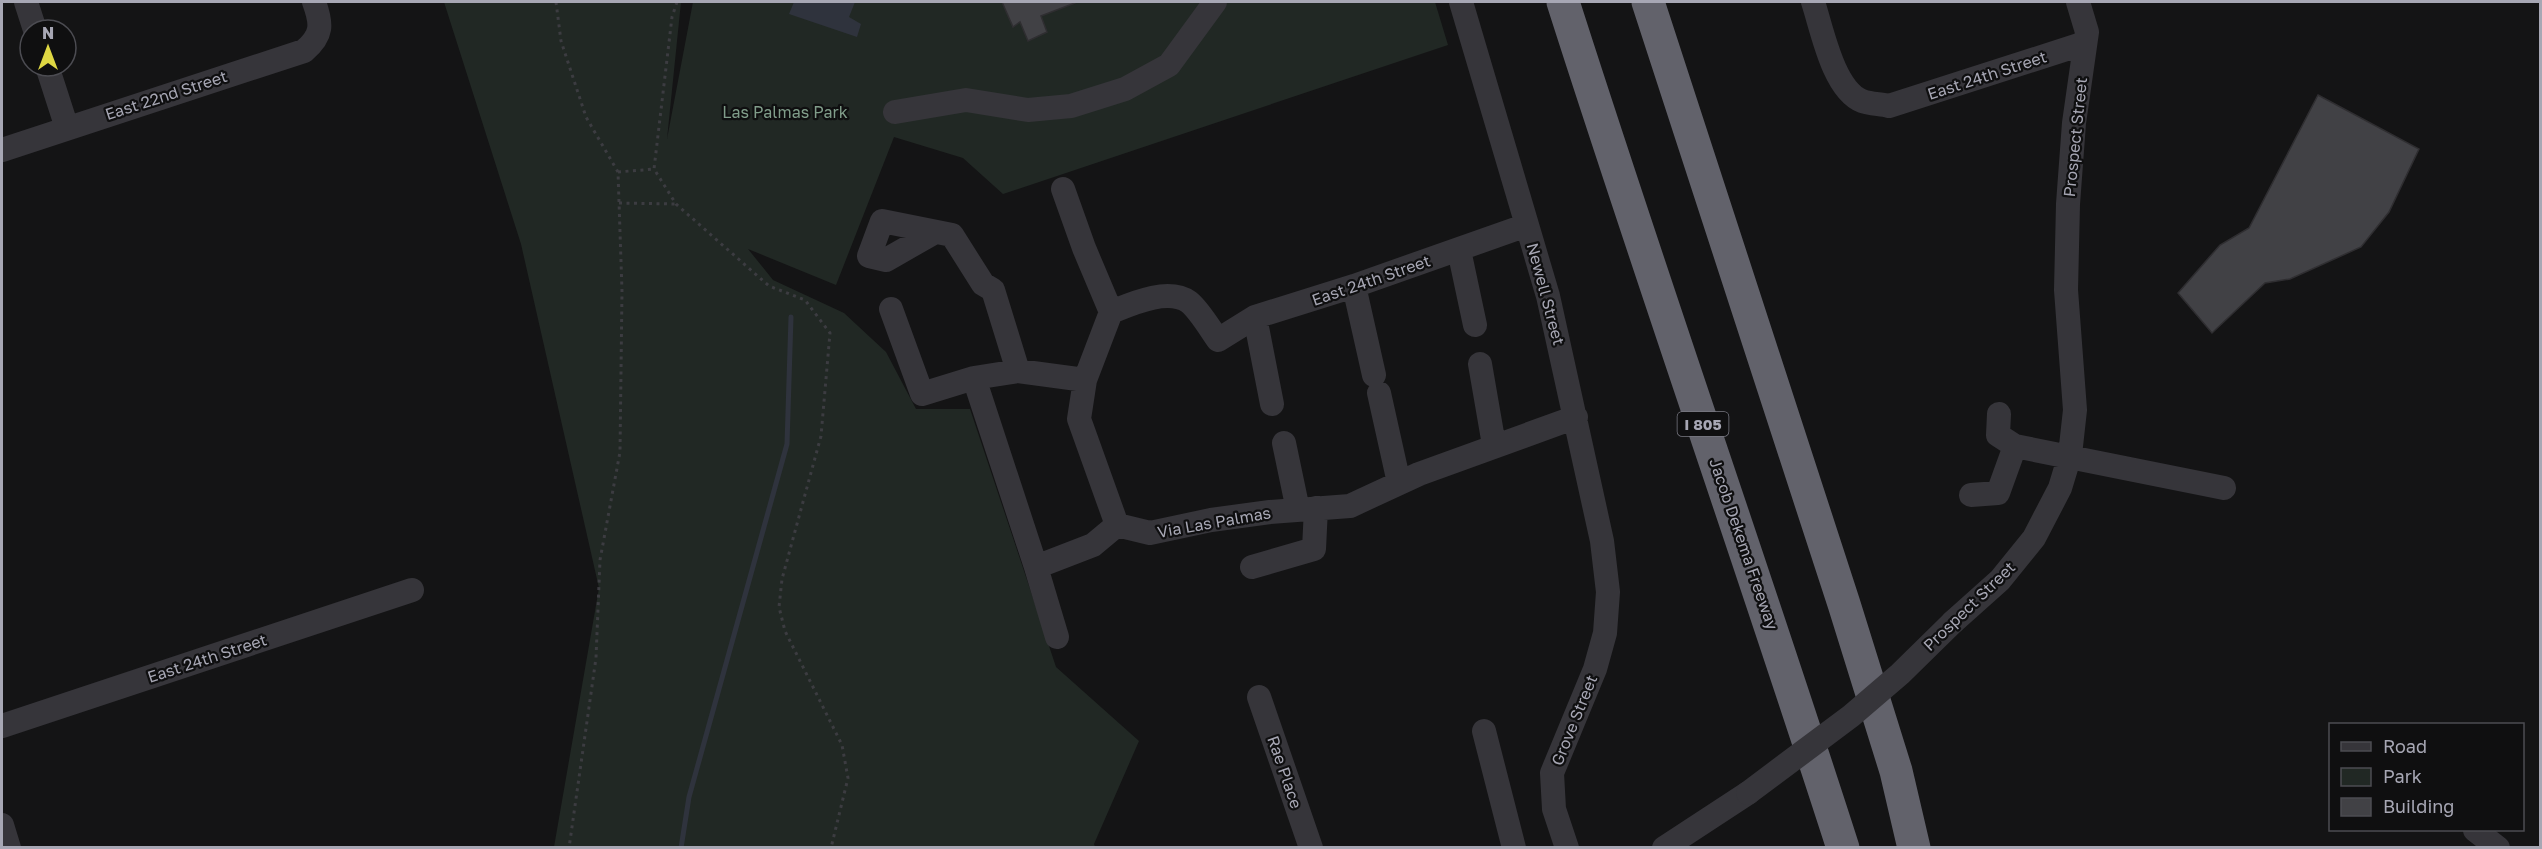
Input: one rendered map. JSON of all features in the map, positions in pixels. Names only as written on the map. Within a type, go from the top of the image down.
[{"type":"highway","name":"Jacob Dekema Freeway","points":[[1563,2],[1625,197],[1771,623],[1843,848]]},
{"type":"highway","points":[[1648,2],[1896,771],[1914,848]]},
{"type":"highway","points":[[1896,771],[1927,848]]},
{"type":"street","points":[[26,2],[31,18]]},
{"type":"street","name":"East 22nd Street","points":[[2,150],[304,51],[315,42],[320,29],[319,16],[314,2]]},
{"type":"street","points":[[895,112],[966,100],[1028,110],[1071,106],[1125,89],[1169,65],[1215,2]]},
{"type":"street","name":"Newell Street","points":[[1461,2],[1548,296],[1602,541],[1608,592]]},
{"type":"street","name":"East 24th Street","points":[[1813,2],[1839,78],[1848,92],[1862,101],[1889,106],[2085,43]]},
{"type":"street","name":"Prospect Street","points":[[1664,848],[1748,793],[1851,716],[1900,674],[2000,580],[2034,538],[2060,488],[2069,458],[2075,410],[2066,290],[2068,204],[2074,123],[2087,32],[2078,2]]},
{"type":"street","points":[[51,78],[67,128]]},
{"type":"street","points":[[1036,567],[1094,545],[1117,525],[1079,419],[1085,380],[1111,312],[1084,248],[1063,189]]},
{"type":"street","name":"East 24th Street","points":[[1111,312],[1145,298],[1175,297],[1189,302],[1218,340],[1255,317],[1354,286],[1527,225]]},
{"type":"street","points":[[935,232],[952,235],[983,284],[993,290],[1018,371]]},
{"type":"street","points":[[1459,250],[1475,325]]},
{"type":"street","points":[[1354,286],[1399,483]]},
{"type":"street","points":[[891,309],[922,394],[974,378],[1018,371],[1085,380]]},
{"type":"street","points":[[1255,317],[1272,404]]},
{"type":"street","points":[[1480,364],[1494,445]]},
{"type":"street","points":[[974,378],[1036,567],[1056,637]]},
{"type":"street","points":[[1999,414],[1998,435],[2015,446],[2224,488]]},
{"type":"street","name":"Via Las Palmas","points":[[1117,525],[1150,533],[1211,520],[1350,506],[1399,483],[1494,445],[1576,417]]},
{"type":"street","points":[[1252,567],[1314,549],[1307,509],[1284,443]]},
{"type":"street","points":[[1971,495],[1998,493],[2015,446]]},
{"type":"street","name":"East 24th Street","points":[[2,726],[412,590]]},
{"type":"street","name":"Grove Street","points":[[1567,848],[1554,809],[1552,773],[1595,669],[1605,633],[1608,592]]},
{"type":"street","name":"Rae Place","points":[[1259,697],[1311,848]]},
{"type":"street","points":[[1484,731],[1515,848]]},
{"type":"street","points":[[2,825],[9,848]]},
{"type":"street","points":[[2476,831],[2498,848]]},
{"type":"path","points":[[556,2],[561,41],[586,117],[618,172],[622,291],[620,452],[600,560],[596,658],[569,848]]},
{"type":"path","points":[[677,2],[672,17],[654,169],[676,204],[769,286],[805,300],[830,333],[821,436],[782,579],[779,607],[785,631],[842,745],[848,778],[831,848]]},
{"type":"path","points":[[618,172],[654,169]]},
{"type":"path","points":[[619,203],[676,204]]},
{"type":"green space","name":"Las Palmas Park","points":[[444,2],[681,2],[667,139],[693,2],[1435,2],[1448,45],[1003,194],[963,158],[894,137],[836,285],[748,249],[773,280],[844,313],[886,352],[916,409],[970,409],[1056,667],[1139,741],[1094,844],[1095,847],[554,847],[599,588],[521,244]]},
{"type":"shaded area","points":[[794,2],[855,2],[849,17],[861,24],[857,37],[789,14]]},
{"type":"building","points":[[1002,2],[1075,3],[1041,16],[1047,32],[1028,41],[1020,22],[1013,27]]},
{"type":"building","points":[[2318,95],[2419,149],[2389,212],[2361,247],[2290,279],[2265,283],[2212,333],[2178,293],[2220,245],[2249,228]]},
{"type":"waterway","points":[[681,848],[689,797],[787,444],[791,317]]}]
